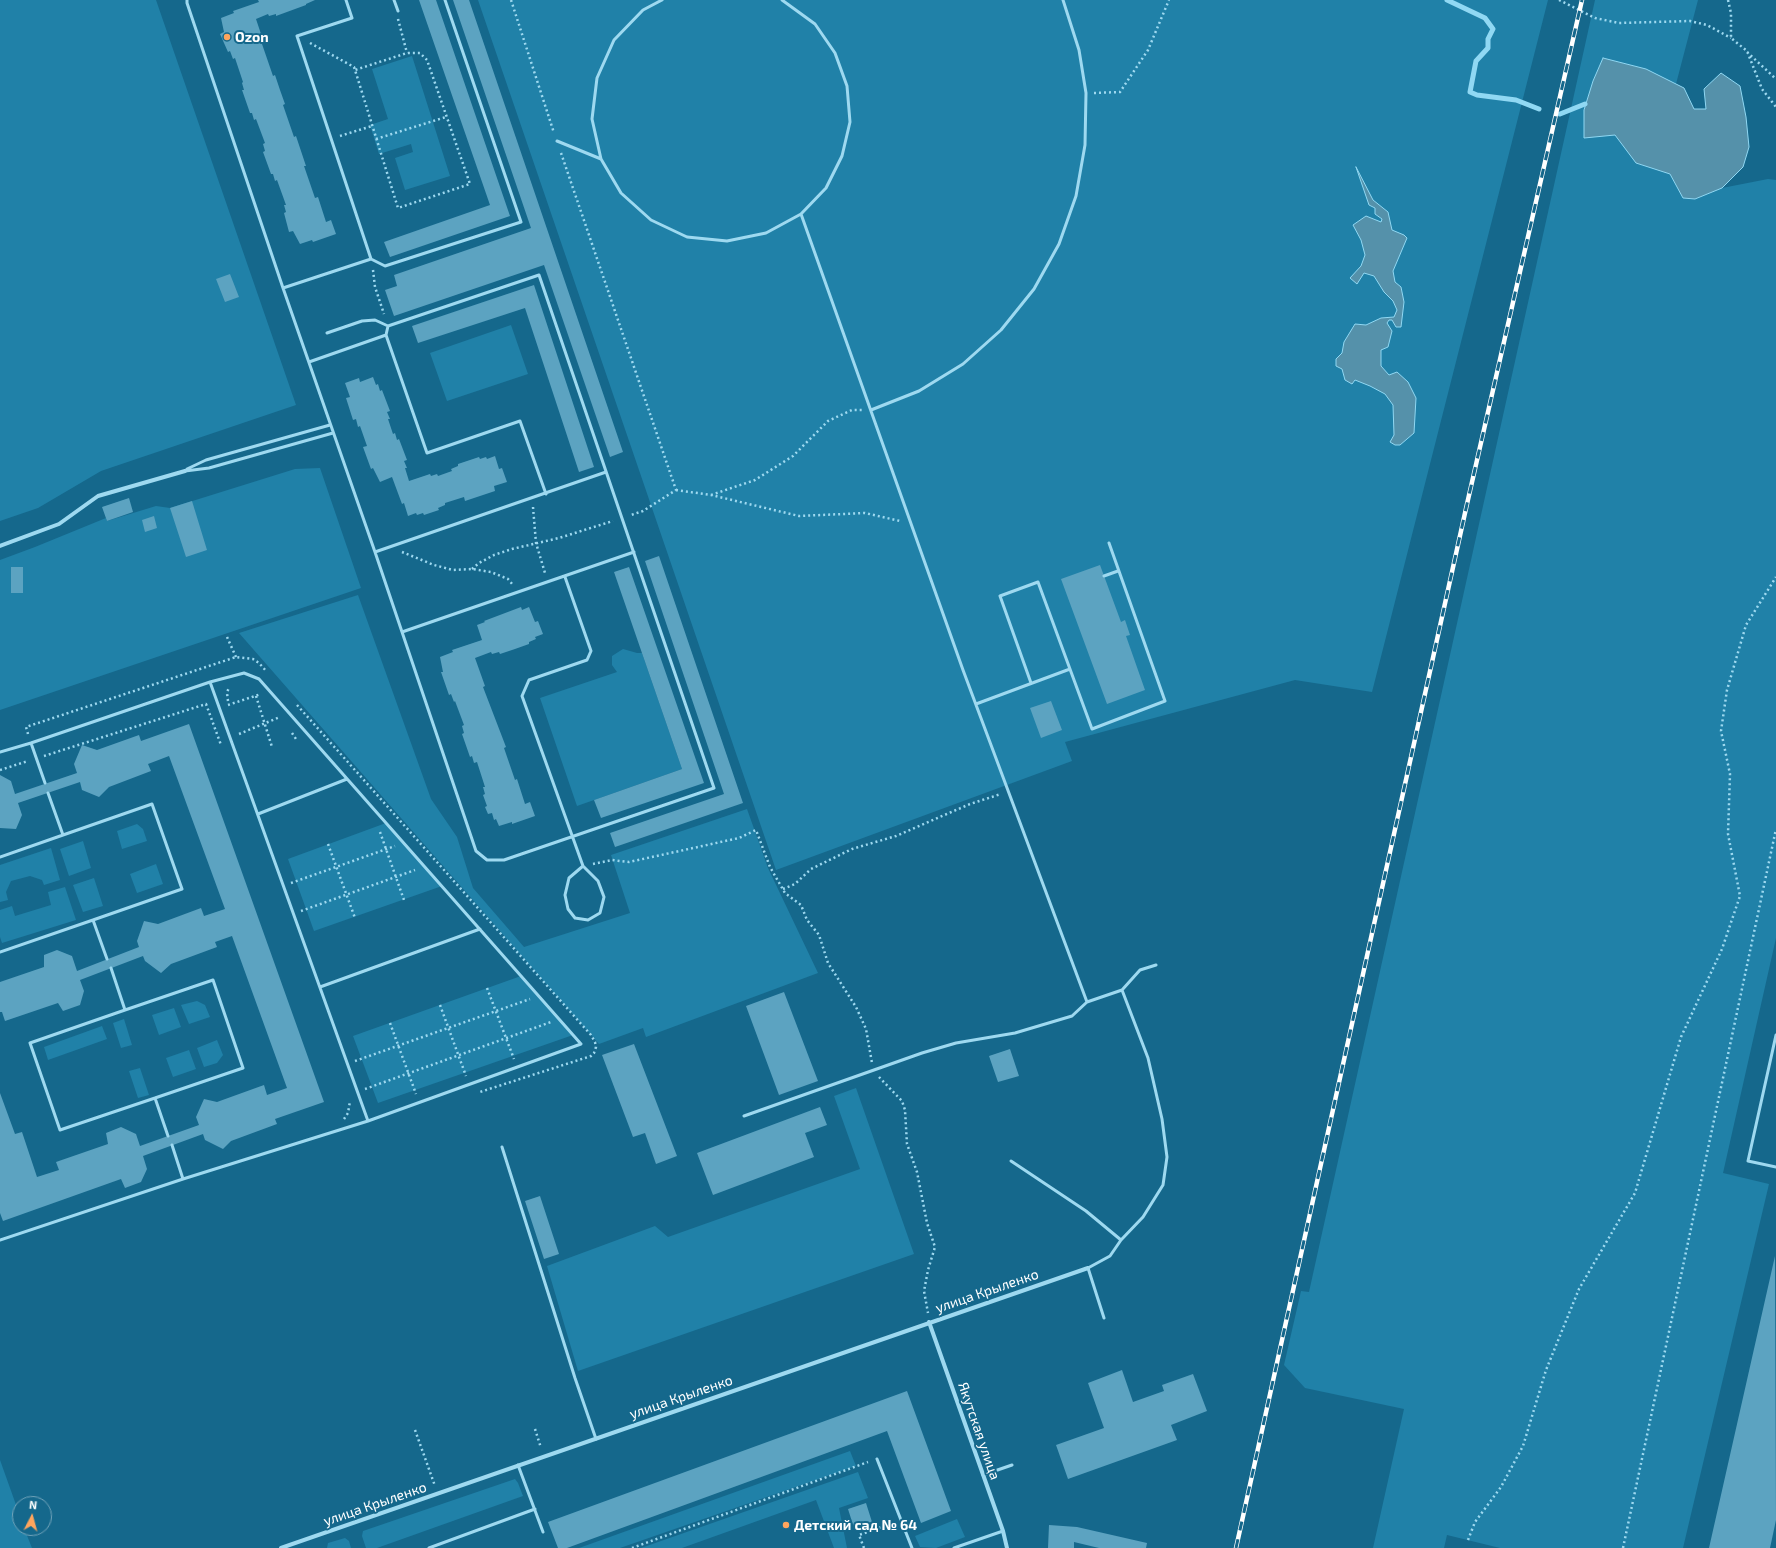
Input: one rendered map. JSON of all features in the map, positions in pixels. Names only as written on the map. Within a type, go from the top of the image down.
[{"type":"street","points":[[0,546],[59,524],[98,496],[185,471]]},
{"type":"street","name":"улица Крыленко","points":[[281,1548],[1088,1268]]},
{"type":"street","name":"Якутская улица","points":[[929,1322],[1003,1531],[1007,1548]]},
{"type":"lane","points":[[187,0],[283,288],[375,552],[476,851],[487,860],[504,860],[714,788],[539,275],[388,326],[375,320],[362,321],[327,333]]},
{"type":"lane","points":[[346,0],[352,18],[297,36],[371,259]]},
{"type":"lane","points":[[394,0],[398,12]]},
{"type":"lane","points":[[283,288],[371,259],[385,266],[521,222],[445,0]]},
{"type":"lane","points":[[662,0],[642,10],[614,40],[597,78],[592,119],[601,159],[621,194],[651,220],[687,237],[727,241],[766,233],[801,214],[826,188],[842,156],[850,122],[847,86],[835,53],[815,24],[782,0]]},
{"type":"lane","points":[[871,410],[919,391],[963,364],[1001,330],[1034,289],[1059,244],[1076,196],[1085,145],[1086,93],[1079,50],[1063,0]]},
{"type":"lane","points":[[557,141],[601,159]]},
{"type":"lane","points":[[801,214],[976,704],[1087,1002]]},
{"type":"lane","points":[[388,326],[386,335],[427,453],[520,421],[546,494]]},
{"type":"lane","points":[[309,362],[386,335]]},
{"type":"lane","points":[[185,471],[206,460],[330,425]]},
{"type":"lane","points":[[185,471],[209,468],[333,433]]},
{"type":"lane","points":[[375,552],[532,499],[606,472]]},
{"type":"lane","points":[[1031,683],[1000,596],[1038,582],[1092,729],[1165,701],[1109,543]]},
{"type":"lane","points":[[402,632],[548,583],[634,552]]},
{"type":"lane","points":[[1104,576],[1118,571]]},
{"type":"lane","points":[[565,577],[591,651],[587,660],[529,680],[522,696],[583,866],[598,881],[604,897],[600,913],[588,920],[575,918],[568,909],[565,895],[569,878],[583,866]]},
{"type":"lane","points":[[976,704],[1070,669]]},
{"type":"lane","points":[[0,752],[31,743],[210,682],[244,673],[259,679],[581,1044],[368,1121],[183,1179],[0,1240]]},
{"type":"lane","points":[[210,682],[368,1121]]},
{"type":"lane","points":[[31,743],[45,783]]},
{"type":"lane","points":[[258,814],[347,779]]},
{"type":"lane","points":[[48,793],[63,835]]},
{"type":"lane","points":[[0,857],[152,804],[182,889],[0,952]]},
{"type":"lane","points":[[93,920],[107,959]]},
{"type":"lane","points":[[320,987],[480,929]]},
{"type":"lane","points":[[744,1116],[873,1069],[956,1043],[1015,1033],[1072,1016],[1087,1002],[1122,990],[1140,970],[1156,965]]},
{"type":"lane","points":[[111,968],[125,1010]]},
{"type":"lane","points":[[213,980],[243,1068],[155,1098],[60,1130],[30,1043],[213,980]]},
{"type":"lane","points":[[1104,1318],[1088,1268],[1110,1256],[1121,1240],[1143,1217],[1162,1185],[1167,1157],[1162,1119],[1148,1058],[1122,990]]},
{"type":"lane","points":[[1776,1035],[1748,1161],[1776,1167]]},
{"type":"lane","points":[[155,1098],[168,1136]]},
{"type":"lane","points":[[172,1145],[183,1179]]},
{"type":"lane","points":[[502,1147],[572,1371],[596,1438]]},
{"type":"lane","points":[[1011,1162],[1086,1211],[1121,1240]]},
{"type":"lane","points":[[876,1459],[912,1548]]},
{"type":"lane","points":[[518,1465],[543,1532]]},
{"type":"lane","points":[[983,1475],[1012,1465]]},
{"type":"lane","points":[[429,1548],[535,1509]]},
{"type":"lane","points":[[954,1548],[1003,1531]]},
{"type":"path","points":[[511,0],[557,141],[676,490]]},
{"type":"path","points":[[1086,93],[1120,92],[1148,50],[1169,0]]},
{"type":"path","points":[[1559,0],[1595,18],[1619,23],[1690,21],[1707,25],[1731,38],[1776,79]]},
{"type":"path","points":[[1728,0],[1731,12],[1731,38]]},
{"type":"path","points":[[398,12],[398,24],[407,53]]},
{"type":"path","points":[[297,36],[354,67],[398,208],[470,184],[427,60],[420,53],[407,53],[355,70]]},
{"type":"path","points":[[1747,51],[1762,89],[1776,107]]},
{"type":"path","points":[[376,139],[446,117]]},
{"type":"path","points":[[331,139],[372,126]]},
{"type":"path","points":[[371,259],[375,287],[388,326]]},
{"type":"path","points":[[711,495],[755,480],[762,476],[793,456],[828,421],[852,410],[871,410]]},
{"type":"path","points":[[472,569],[479,563],[494,555],[643,511],[676,490],[711,495],[799,516],[865,513],[911,523]]},
{"type":"path","points":[[532,499],[536,543],[548,583]]},
{"type":"path","points":[[393,546],[405,554],[434,565],[453,570],[472,569],[491,572],[508,579],[520,592]]},
{"type":"path","points":[[1468,1540],[1475,1522],[1501,1487],[1523,1446],[1546,1370],[1579,1289],[1635,1193],[1681,1037],[1722,949],[1740,896],[1728,834],[1730,774],[1721,731],[1727,690],[1746,625],[1776,577]]},
{"type":"path","points":[[227,637],[236,657]]},
{"type":"path","points":[[31,743],[26,727],[236,657],[253,660],[259,663],[268,673]]},
{"type":"path","points":[[230,685],[227,693],[231,712]]},
{"type":"path","points":[[257,690],[266,700]]},
{"type":"path","points":[[209,712],[270,691]]},
{"type":"path","points":[[256,696],[272,747]]},
{"type":"path","points":[[295,703],[572,1014],[595,1042],[596,1047],[594,1053],[474,1094],[440,1005]]},
{"type":"path","points":[[0,770],[206,704],[222,748]]},
{"type":"path","points":[[219,741],[300,709]]},
{"type":"path","points":[[275,711],[284,723]]},
{"type":"path","points":[[236,726],[241,741]]},
{"type":"path","points":[[288,728],[296,739]]},
{"type":"path","points":[[783,889],[796,884],[811,869],[852,849],[896,836],[970,804],[1008,791]]},
{"type":"path","points":[[378,826],[404,900]]},
{"type":"path","points":[[1623,1548],[1776,829]]},
{"type":"path","points":[[583,866],[612,860],[629,862],[739,838],[756,830],[770,867],[785,893],[801,905],[806,920],[819,935],[828,964],[856,1007],[866,1029],[873,1069],[884,1083],[902,1101],[905,1110],[906,1144],[917,1172],[927,1224],[935,1247],[928,1270],[924,1291],[929,1322]]},
{"type":"path","points":[[283,886],[416,839]]},
{"type":"path","points":[[328,844],[355,918]]},
{"type":"path","points":[[293,913],[437,862]]},
{"type":"path","points":[[487,988],[521,1079]]},
{"type":"path","points":[[347,1064],[538,996],[550,990]]},
{"type":"path","points":[[338,1122],[344,1119],[348,1113],[350,1101],[348,1096],[572,1014]]},
{"type":"path","points":[[390,1023],[419,1103]]},
{"type":"path","points":[[535,1429],[544,1456]]},
{"type":"path","points":[[416,1430],[438,1494]]},
{"type":"path","points":[[632,1548],[876,1459]]},
{"type":"path","points":[[864,1548],[859,1535],[901,1521]]},
{"type":"shaded area","points":[[0,0],[156,0],[296,405],[101,471],[38,508],[0,521]]},
{"type":"shaded area","points":[[478,0],[1548,0],[1372,692],[1295,680],[1065,742],[1072,761],[776,870]]},
{"type":"shaded area","points":[[1595,0],[1698,0],[1676,84],[1646,69],[1603,58],[1593,81],[1584,110],[1615,135],[1636,163],[1670,174],[1683,198],[1695,199],[1722,188],[1768,179],[1776,180],[1776,938],[1723,1173],[1769,1184],[1683,1548],[1500,1548],[1447,1535],[1444,1548],[1373,1548],[1404,1409],[1305,1388],[1284,1365],[1301,1291],[1309,1292]]},
{"type":"shaded area","points":[[412,56],[450,176],[405,190],[395,158],[413,152],[411,144],[379,154],[370,125],[388,119],[372,69]]},
{"type":"shaded area","points":[[1603,58],[1646,69],[1684,88],[1694,109],[1706,109],[1704,89],[1721,73],[1740,86],[1746,117],[1749,147],[1743,167],[1722,188],[1695,199],[1683,198],[1670,174],[1636,163],[1615,135],[1584,138],[1584,110],[1593,81]]},
{"type":"shaded area","points":[[1356,167],[1373,200],[1388,212],[1392,230],[1404,235],[1407,238],[1393,271],[1395,282],[1401,287],[1404,302],[1401,327],[1396,327],[1392,320],[1389,320],[1387,323],[1392,331],[1388,347],[1381,350],[1381,366],[1389,375],[1397,372],[1408,382],[1416,398],[1414,433],[1400,445],[1395,445],[1390,442],[1394,435],[1393,405],[1385,394],[1355,380],[1352,384],[1345,380],[1342,369],[1336,366],[1336,359],[1342,353],[1344,342],[1355,324],[1366,325],[1381,318],[1394,317],[1397,310],[1393,301],[1384,292],[1374,276],[1364,273],[1357,284],[1350,278],[1361,266],[1365,255],[1361,240],[1353,225],[1366,216],[1381,222],[1382,219],[1375,214],[1375,208],[1369,205]]},
{"type":"shaded area","points":[[511,325],[528,374],[447,401],[430,353]]},
{"type":"shaded area","points":[[320,468],[361,588],[0,710],[0,560],[106,518],[107,521],[156,506],[170,508],[295,469]]},
{"type":"shaded area","points":[[358,595],[431,799],[457,837],[473,888],[524,947],[630,913],[611,855],[747,809],[768,868],[818,973],[646,1037],[643,1028],[599,1044],[239,633]]},
{"type":"shaded area","points":[[623,649],[642,653],[682,769],[577,806],[540,698],[617,672],[612,665],[612,656]]},
{"type":"shaded area","points":[[386,823],[442,886],[314,931],[288,859]]},
{"type":"shaded area","points":[[137,824],[143,829],[147,841],[122,849],[117,831]]},
{"type":"shaded area","points":[[83,841],[91,868],[69,876],[60,849]]},
{"type":"shaded area","points":[[51,848],[60,880],[44,885],[42,880],[30,876],[11,881],[6,892],[8,900],[0,902],[0,865]]},
{"type":"shaded area","points":[[156,864],[163,884],[137,893],[130,874]]},
{"type":"shaded area","points":[[94,878],[103,906],[83,912],[73,885]]},
{"type":"shaded area","points":[[65,887],[76,920],[2,943],[0,937],[0,910],[12,906],[15,916],[51,905],[48,892]]},
{"type":"shaded area","points":[[521,976],[573,1035],[378,1103],[353,1036]]},
{"type":"shaded area","points":[[197,1001],[205,1005],[210,1017],[189,1024],[181,1005]]},
{"type":"shaded area","points":[[174,1008],[181,1027],[159,1035],[152,1015]]},
{"type":"shaded area","points":[[124,1019],[132,1045],[121,1048],[113,1023]]},
{"type":"shaded area","points":[[102,1026],[107,1039],[48,1060],[44,1047]]},
{"type":"shaded area","points":[[217,1040],[223,1055],[217,1063],[204,1067],[197,1048]]},
{"type":"shaded area","points":[[189,1050],[196,1069],[173,1077],[166,1058]]},
{"type":"shaded area","points":[[140,1068],[149,1095],[138,1098],[129,1071]]},
{"type":"shaded area","points":[[856,1088],[914,1254],[578,1371],[547,1266],[655,1226],[668,1237],[860,1169],[834,1096]]},
{"type":"shaded area","points":[[850,1451],[856,1466],[620,1548],[579,1548]]},
{"type":"shaded area","points":[[0,1460],[13,1496],[12,1536],[27,1536],[32,1548],[0,1548]]},
{"type":"shaded area","points":[[858,1472],[868,1498],[839,1508],[847,1548],[834,1548],[816,1500],[682,1548],[641,1548]]},
{"type":"shaded area","points":[[515,1479],[523,1496],[377,1548],[366,1548],[362,1536],[363,1531]]},
{"type":"shaded area","points":[[957,1519],[965,1537],[936,1548],[920,1547],[915,1536]]},
{"type":"shaded area","points":[[345,1538],[349,1541],[351,1548],[327,1548],[328,1543]]},
{"type":"building","points":[[258,0],[315,0],[306,5],[276,16],[276,14],[269,16],[268,14],[256,19],[264,43],[262,44],[285,104],[283,105],[294,137],[296,136],[315,198],[318,197],[326,222],[331,220],[336,234],[313,242],[312,240],[300,244],[293,231],[289,232],[284,213],[286,212],[284,205],[286,205],[277,180],[275,181],[273,174],[271,174],[263,152],[265,151],[263,144],[265,143],[256,119],[254,120],[252,113],[250,113],[242,90],[244,90],[243,82],[235,58],[233,59],[230,51],[228,52],[220,34],[224,32],[221,18],[234,13],[233,11],[259,2]]},
{"type":"building","points":[[419,0],[436,0],[510,216],[390,257],[384,242],[490,205]]},
{"type":"building","points":[[453,0],[469,0],[623,452],[610,457],[544,265],[394,316],[385,290],[397,286],[394,275],[531,228]]},
{"type":"building","points":[[230,274],[239,297],[225,302],[216,279]]},
{"type":"building","points":[[534,285],[594,467],[579,472],[525,308],[418,343],[412,326]]},
{"type":"building","points":[[373,377],[376,385],[378,384],[380,391],[382,390],[390,411],[387,412],[393,434],[395,433],[397,440],[399,439],[407,460],[404,461],[407,468],[405,468],[409,481],[430,474],[431,476],[437,474],[438,476],[452,471],[451,469],[458,466],[458,464],[479,457],[480,459],[486,457],[487,459],[495,456],[499,469],[502,468],[507,482],[494,486],[495,491],[465,501],[464,497],[445,503],[445,505],[438,508],[439,510],[424,515],[423,513],[417,515],[416,513],[408,516],[404,503],[402,504],[392,477],[380,482],[373,468],[371,469],[363,447],[367,446],[360,426],[358,427],[356,419],[353,420],[346,398],[350,397],[345,383],[359,378],[360,382]]},
{"type":"building","points":[[129,498],[133,512],[107,521],[102,507]]},
{"type":"building","points":[[192,501],[207,550],[186,557],[170,508]]},
{"type":"building","points":[[154,516],[157,528],[145,532],[142,520]]},
{"type":"building","points":[[659,556],[743,803],[615,847],[610,833],[724,794],[645,561]]},
{"type":"building","points":[[1100,565],[1121,622],[1125,620],[1130,635],[1126,636],[1145,690],[1107,704],[1061,579]]},
{"type":"building","points":[[11,567],[23,567],[23,593],[11,593]]},
{"type":"building","points":[[629,567],[704,783],[601,818],[594,800],[682,769],[614,572]]},
{"type":"building","points":[[521,607],[522,610],[529,607],[535,622],[538,621],[543,634],[535,637],[536,639],[529,642],[529,644],[515,649],[500,654],[499,652],[492,654],[491,652],[475,658],[485,686],[483,687],[506,747],[504,748],[515,780],[517,779],[525,804],[530,802],[535,816],[512,824],[512,822],[499,826],[496,819],[494,820],[492,813],[488,814],[485,807],[487,806],[483,795],[485,794],[483,787],[485,787],[477,762],[474,763],[472,756],[470,757],[462,734],[464,733],[462,726],[464,725],[455,701],[454,702],[451,694],[449,695],[441,672],[443,672],[440,657],[453,652],[452,650],[482,640],[477,625]]},
{"type":"building","points":[[1051,701],[1062,730],[1041,738],[1030,708]]},
{"type":"building","points":[[189,724],[324,1102],[275,1119],[277,1124],[231,1141],[223,1149],[205,1140],[203,1134],[143,1156],[147,1169],[141,1182],[125,1188],[121,1179],[3,1221],[0,1213],[0,1093],[15,1134],[22,1132],[37,1177],[59,1170],[56,1162],[108,1144],[106,1133],[121,1127],[136,1134],[140,1146],[199,1125],[196,1117],[204,1099],[217,1102],[264,1085],[267,1095],[287,1088],[232,936],[215,942],[217,947],[171,964],[161,973],[145,961],[143,956],[80,980],[84,991],[80,1005],[63,1011],[58,1003],[5,1021],[2,1012],[0,1012],[0,982],[44,967],[44,955],[57,950],[72,956],[77,971],[139,947],[137,941],[144,921],[158,924],[201,908],[204,916],[225,909],[169,756],[148,764],[151,771],[109,787],[99,797],[82,790],[80,782],[18,803],[22,815],[16,829],[0,828],[0,775],[11,781],[15,794],[77,773],[74,764],[82,745],[97,750],[139,735],[141,741]]},
{"type":"building","points":[[784,992],[818,1081],[779,1095],[746,1006]]},
{"type":"building","points":[[634,1044],[677,1156],[656,1164],[645,1133],[633,1137],[602,1055]]},
{"type":"building","points":[[1010,1049],[1019,1076],[998,1082],[989,1056]]},
{"type":"building","points":[[820,1107],[827,1125],[805,1133],[814,1157],[713,1195],[697,1153]]},
{"type":"building","points":[[540,1196],[559,1254],[544,1259],[525,1201]]},
{"type":"building","points":[[1775,1256],[1776,1520],[1770,1548],[1709,1548]]},
{"type":"building","points":[[1122,1370],[1133,1402],[1164,1391],[1162,1385],[1193,1374],[1207,1411],[1171,1425],[1177,1440],[1068,1479],[1056,1445],[1104,1428],[1088,1383]]},
{"type":"building","points":[[907,1391],[951,1511],[921,1523],[887,1431],[567,1548],[558,1548],[548,1522]]},
{"type":"building","points":[[866,1503],[872,1522],[854,1528],[848,1509]]},
{"type":"building","points":[[1049,1525],[1077,1527],[1147,1543],[1146,1548],[1099,1548],[1074,1542],[1074,1548],[1048,1548]]},
{"type":"waterway","points":[[1447,0],[1485,18],[1493,29],[1488,39],[1488,48],[1476,61],[1470,92],[1477,95],[1516,100],[1539,109]]},
{"type":"waterway","points":[[1560,114],[1585,104]]},
{"type":"railway","points":[[1236,1548],[1467,504],[1582,0]]},
{"type":"place","name":"Ozon","points":[[227,37]]},
{"type":"place","name":"Детский сад № 64","points":[[786,1525]]}]
